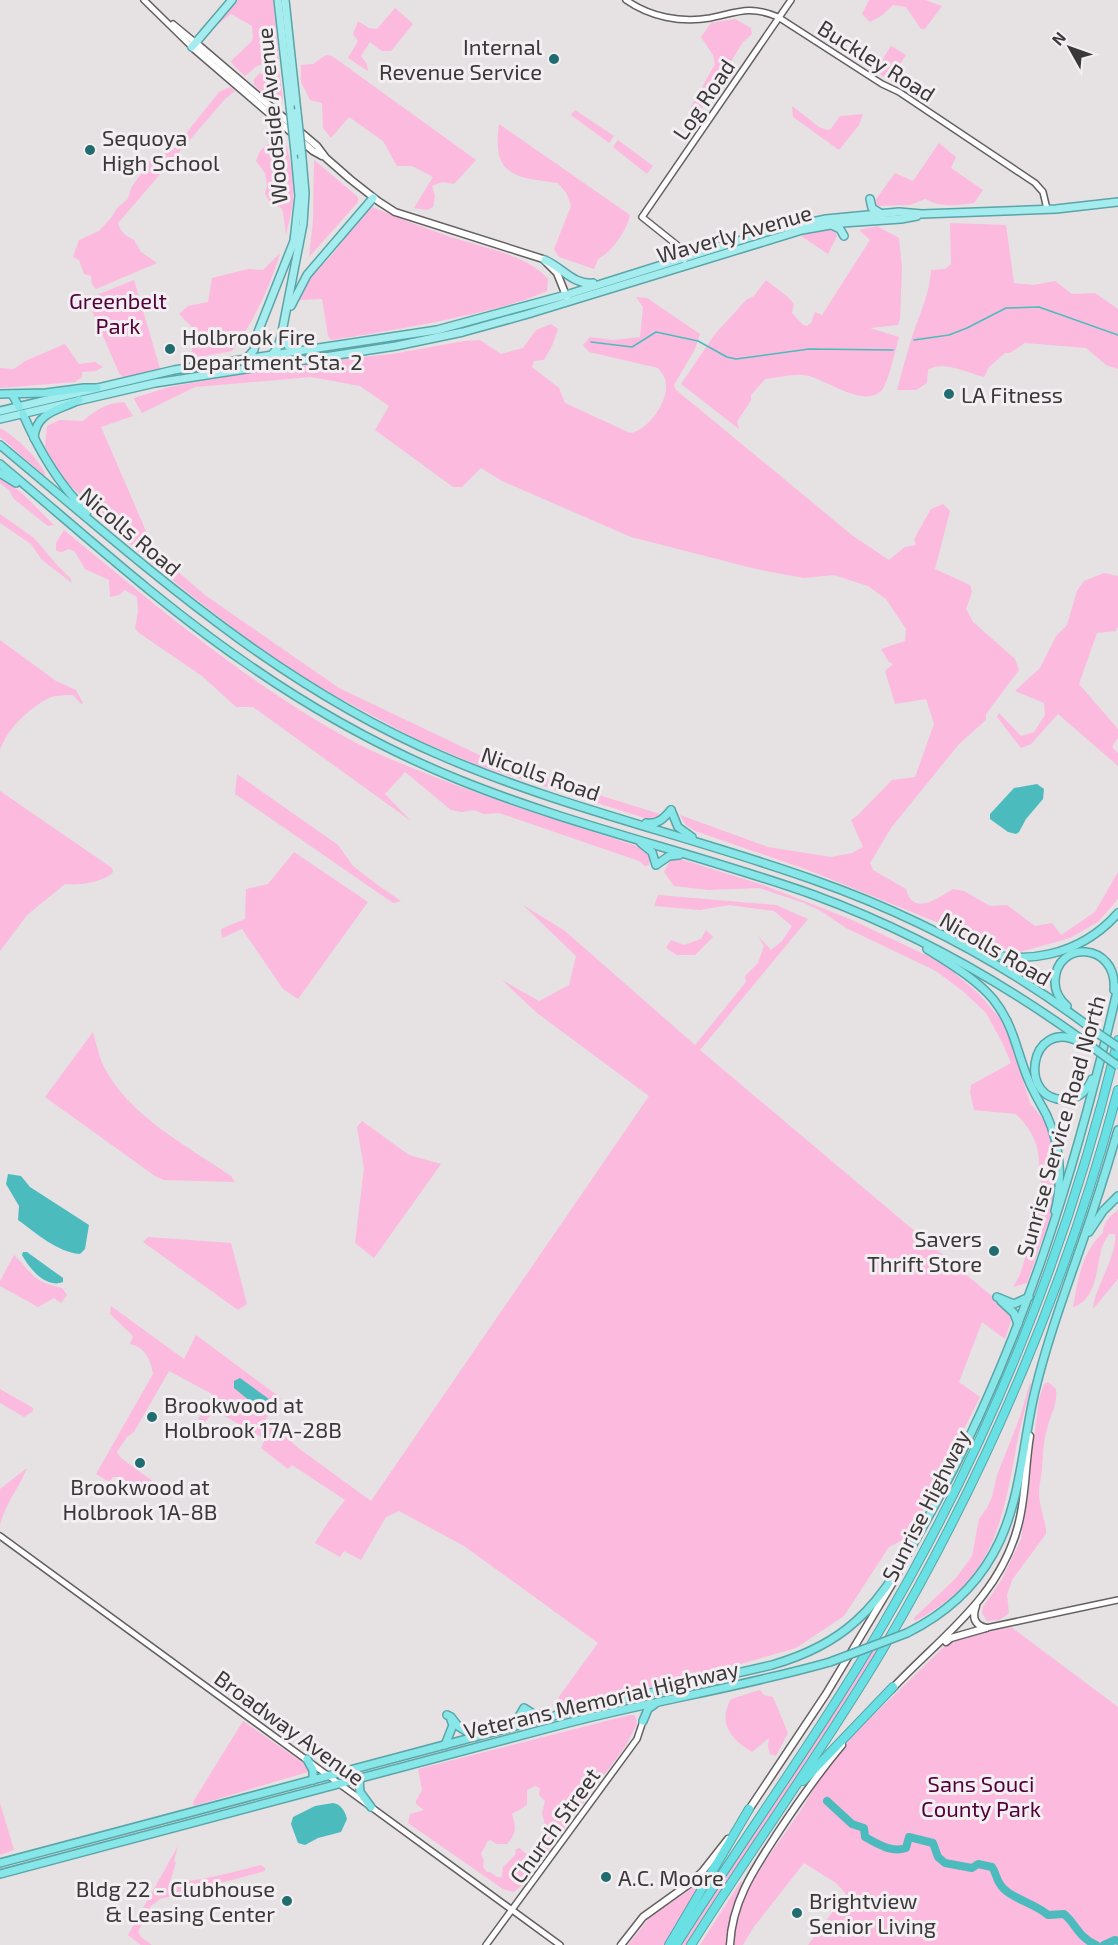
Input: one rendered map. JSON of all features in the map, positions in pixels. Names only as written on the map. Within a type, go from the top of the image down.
[{"type":"highway","points":[[0,394],[46,393],[97,388]]},
{"type":"highway","points":[[12,394],[48,464],[69,493],[133,555]]},
{"type":"highway","points":[[34,438],[36,426],[44,415],[79,400]]},
{"type":"highway","name":"Nicolls Road","points":[[0,445],[247,646],[306,685],[358,715],[413,743],[519,786],[836,888],[940,935],[1010,974],[1118,1047]]},
{"type":"highway","name":"Nicolls Road","points":[[0,464],[211,638],[268,679],[373,740],[456,778],[522,803],[816,896],[900,931],[993,980],[1032,1004],[1087,1045]]},
{"type":"highway","points":[[0,473],[48,505]]},
{"type":"highway","points":[[623,819],[654,824],[662,820],[671,810],[680,829],[707,845]]},
{"type":"highway","points":[[622,834],[649,848],[656,865],[671,855],[696,857]]},
{"type":"highway","points":[[940,935],[988,953],[1031,957],[1076,946],[1098,932],[1118,913]]},
{"type":"highway","points":[[900,931],[971,978],[997,1004],[1010,1026],[1028,1079],[1050,1124],[1059,1165],[1058,1191],[1038,1272]]},
{"type":"highway","points":[[1086,1024],[1060,1000],[1055,988],[1055,975],[1059,967],[1067,957],[1075,953],[1098,954],[1112,966],[1116,983],[1111,1016]]},
{"type":"highway","name":"Sunrise Service Road North","points":[[918,1536],[960,1455],[1029,1297],[1066,1188],[1105,1054],[1118,987]]},
{"type":"highway","points":[[1105,1054],[1089,1086],[1072,1099],[1049,1095],[1036,1081],[1034,1067],[1036,1057],[1042,1047],[1051,1040],[1061,1037],[1076,1040],[1105,1054],[1118,1066]]},
{"type":"highway","name":"Sunrise Highway","points":[[676,1945],[865,1655],[919,1559],[965,1470],[1013,1361],[1056,1250],[1093,1136],[1118,1040]]},
{"type":"highway","name":"Sunrise Highway","points":[[691,1945],[891,1635],[939,1548],[988,1450],[1027,1361],[1059,1277],[1088,1193],[1118,1090]]},
{"type":"highway","points":[[1083,1242],[1118,1130]]},
{"type":"highway","points":[[1083,1242],[1103,1211],[1118,1196]]},
{"type":"highway","name":"Veterans Memorial Highway","points":[[0,1874],[637,1706],[830,1662],[907,1633],[933,1619],[957,1600],[978,1578],[994,1553],[1011,1511],[1041,1368],[1083,1242]]},
{"type":"highway","points":[[1018,1324],[1014,1314],[997,1297],[1014,1304],[1029,1297]]},
{"type":"highway","name":"Veterans Memorial Highway","points":[[0,1863],[576,1710],[797,1658],[819,1648],[847,1629],[871,1606],[918,1536]]},
{"type":"highway","points":[[782,1806],[820,1761],[893,1687]]},
{"type":"highway","points":[[643,1721],[648,1709],[658,1701]]},
{"type":"highway","points":[[637,1706],[641,1711],[643,1721]]},
{"type":"highway","points":[[445,1745],[453,1725],[447,1715],[458,1726],[479,1736],[516,1721],[524,1708],[537,1716],[576,1710]]},
{"type":"highway","points":[[307,1759],[312,1768],[314,1780]]},
{"type":"highway","points":[[359,1778],[360,1790],[371,1807]]},
{"type":"highway","points":[[669,1945],[749,1809]]},
{"type":"main road","points":[[232,0],[194,45],[316,146],[326,158],[373,198],[402,215],[545,260],[557,265],[572,278],[581,282],[611,280]]},
{"type":"main road","name":"Woodside Avenue","points":[[278,0],[288,57]]},
{"type":"main road","name":"Woodside Avenue","points":[[244,360],[254,350],[258,332],[294,241],[299,196],[290,106],[285,0]]},
{"type":"main road","name":"Woodside Avenue","points":[[272,356],[282,334],[303,224],[305,193],[297,112],[289,67]]},
{"type":"main road","points":[[284,323],[295,294],[307,275],[373,198]]},
{"type":"main road","points":[[870,199],[872,208],[880,213]]},
{"type":"main road","name":"Waverly Avenue","points":[[567,298],[796,225],[842,216],[899,212],[922,214],[1047,209],[1118,202]]},
{"type":"main road","name":"Waverly Avenue","points":[[567,298],[611,280],[787,234],[830,225],[901,219],[922,214]]},
{"type":"main road","points":[[830,225],[838,228],[844,237]]},
{"type":"main road","points":[[545,260],[557,273],[567,298]]},
{"type":"main road","points":[[0,419],[21,410],[97,388],[174,370],[437,330],[567,298]]},
{"type":"main road","points":[[0,411],[21,410],[155,383],[441,337],[567,298]]},
{"type":"main road","points":[[282,334],[288,346],[303,351]]},
{"type":"main road","points":[[254,368],[272,356]]},
{"type":"main road","points":[[729,1945],[737,1906],[751,1874],[812,1783],[855,1729],[893,1687],[977,1605],[998,1575],[1008,1556],[1018,1526],[1041,1368]]},
{"type":"main road","name":"Sunrise Highway","points":[[621,1945],[643,1917],[682,1890],[702,1872],[749,1809],[844,1666],[918,1536]]},
{"type":"main road","points":[[977,1605],[975,1621],[986,1629]]},
{"type":"main road","points":[[920,1662],[951,1638],[986,1629]]},
{"type":"street","points":[[144,0],[194,45]]},
{"type":"street","name":"Buckley Road","points":[[626,0],[668,18],[691,20],[750,9],[778,17],[882,84],[899,92],[1035,183],[1043,192],[1047,209]]},
{"type":"street","name":"Log Road","points":[[684,262],[677,245],[642,217],[791,0]]},
{"type":"street","name":"Broadway Avenue","points":[[0,1536],[560,1945]]},
{"type":"street","points":[[986,1629],[1118,1600]]},
{"type":"street","name":"Church Street","points":[[486,1945],[637,1739],[643,1721]]},
{"type":"green space","points":[[236,0],[273,0],[279,59],[257,66],[245,76],[231,61],[251,42],[252,26],[231,14],[217,25]]},
{"type":"green space","points":[[869,0],[925,0],[942,6],[925,29],[921,29],[906,7],[893,5],[870,22],[862,14]]},
{"type":"green space","points":[[395,8],[413,24],[391,51],[382,51],[370,42],[361,56],[367,64],[368,71],[348,58],[358,41],[353,34],[358,21],[369,28],[377,29]]},
{"type":"green space","points":[[735,19],[751,28],[752,34],[743,42],[697,116],[691,112],[691,107],[715,64],[713,55],[701,37],[711,23]]},
{"type":"green space","points":[[891,46],[906,55],[889,80],[875,71]]},
{"type":"green space","points":[[326,55],[332,56],[476,160],[454,184],[442,182],[432,186],[435,196],[433,207],[427,210],[414,208],[433,177],[412,166],[397,166],[383,141],[349,117],[331,138],[323,128],[322,103],[310,100],[301,82],[301,65],[313,64]]},
{"type":"green space","points":[[279,69],[283,99],[280,102],[272,102],[254,85],[254,79],[259,74]]},
{"type":"green space","points":[[230,87],[235,91],[225,99],[118,223],[122,231],[134,240],[141,252],[157,263],[96,289],[92,284],[91,276],[84,274],[79,260],[73,257],[79,240],[99,231],[118,207],[128,199],[131,188],[150,161],[173,150],[219,92]]},
{"type":"green space","points":[[792,106],[819,127],[827,130],[831,129],[840,116],[863,114],[859,125],[839,150],[793,117]]},
{"type":"green space","points":[[575,110],[614,136],[609,143],[571,115]]},
{"type":"green space","points":[[499,124],[630,215],[618,240],[598,259],[594,269],[559,257],[554,249],[571,206],[567,194],[558,183],[529,179],[509,171],[499,154]]},
{"type":"green space","points":[[280,133],[287,147],[293,185],[292,206],[286,235],[283,212],[281,208],[269,201],[265,194],[267,185],[265,173],[256,161],[260,151]]},
{"type":"green space","points":[[618,140],[653,166],[647,174],[613,147]]},
{"type":"green space","points":[[939,143],[956,157],[951,168],[983,190],[974,203],[943,205],[925,199],[910,205],[876,206],[874,202],[895,173],[913,181]]},
{"type":"green space","points":[[314,160],[358,197],[358,202],[309,257],[313,221]]},
{"type":"green space","points":[[372,207],[431,230],[516,258],[548,279],[547,291],[520,302],[437,322],[331,340],[328,336],[322,299],[297,300],[304,285],[333,254],[366,209]]},
{"type":"green space","points":[[950,223],[1006,225],[1014,283],[1034,285],[1055,281],[1072,294],[1095,293],[1118,309],[1118,369],[1106,365],[1086,348],[1025,343],[1010,353],[1005,353],[989,367],[984,377],[940,366],[928,370],[927,383],[916,390],[897,390],[927,295],[931,270],[945,269],[951,264]]},
{"type":"green space","points":[[877,226],[899,238],[902,268],[898,325],[870,328],[899,337],[882,390],[874,395],[854,395],[803,375],[765,379],[751,395],[751,400],[737,422],[739,429],[681,384],[715,334],[746,300],[754,296],[766,280],[794,304],[792,313],[803,325],[807,326],[811,323],[815,312],[822,315],[870,240],[859,230]]},
{"type":"green space","points":[[834,230],[837,236],[828,254],[801,236],[814,231]]},
{"type":"green space","points":[[280,253],[260,304],[232,351],[194,358],[191,353],[196,331],[179,314],[188,306],[208,302],[212,278],[248,269],[263,270]]},
{"type":"green space","name":"Greenbelt Park","points":[[134,280],[161,372],[124,378],[119,373],[87,299]]},
{"type":"green space","points":[[636,297],[647,298],[700,334],[695,349],[674,385],[675,389],[853,536],[889,560],[905,547],[916,545],[914,539],[931,509],[943,504],[950,511],[935,569],[970,585],[972,592],[966,609],[973,622],[1015,659],[1019,670],[986,714],[986,720],[959,744],[891,828],[870,863],[873,870],[906,889],[914,902],[926,903],[953,889],[964,891],[990,906],[1007,905],[1035,926],[1052,923],[1061,935],[1095,912],[1118,872],[1118,899],[1098,922],[1070,938],[1020,952],[1003,949],[808,870],[695,831],[686,825],[680,815],[768,847],[831,857],[852,853],[863,847],[851,820],[892,780],[915,777],[934,724],[926,699],[895,704],[885,671],[893,664],[889,662],[881,649],[905,641],[906,629],[886,599],[868,586],[834,575],[804,578],[756,569],[631,537],[502,481],[481,468],[462,487],[453,487],[375,430],[389,406],[360,386],[311,377],[195,387],[142,413],[134,398],[169,387],[312,362],[392,354],[464,341],[480,340],[501,354],[523,348],[536,330],[551,324],[558,329],[552,346],[544,360],[534,361],[532,367],[559,388],[565,403],[630,433],[649,422],[660,407],[666,392],[664,376],[658,368],[589,352],[583,345],[590,337],[614,340],[640,337],[643,307]]},
{"type":"green space","points":[[65,344],[79,364],[95,362],[103,367],[96,371],[82,372],[82,377],[75,382],[0,388],[0,368],[14,369],[25,361]]},
{"type":"green space","points":[[124,402],[133,416],[101,427],[155,552],[205,595],[339,688],[496,763],[660,814],[654,821],[480,766],[418,740],[315,685],[263,651],[144,557],[59,474],[45,446],[47,426],[60,420],[83,421],[102,408]]},
{"type":"green space","points":[[0,428],[27,449],[46,477],[0,437]]},
{"type":"green space","points":[[0,477],[22,493],[54,525],[48,526],[14,499],[9,490],[0,483]]},
{"type":"green space","points":[[0,514],[34,538],[72,583],[42,560],[31,544],[0,523]]},
{"type":"green space","points":[[64,530],[208,646],[322,724],[362,746],[450,783],[640,847],[650,854],[649,866],[499,813],[484,814],[474,810],[462,812],[451,810],[405,772],[385,794],[411,821],[253,707],[236,707],[202,676],[139,633],[135,628],[138,612],[137,597],[125,590],[119,595],[110,597],[109,580],[85,569],[75,552],[69,549],[62,552],[56,551],[56,543]]},
{"type":"green space","points":[[1104,573],[1118,576],[1118,626],[1116,631],[1097,633],[1079,684],[1118,729],[1118,738],[1112,747],[1118,753],[1118,766],[1058,714],[1031,744],[1021,748],[997,717],[999,713],[1021,736],[1034,732],[1045,715],[1044,703],[1015,691],[1040,668],[1056,636],[1067,625],[1077,591],[1084,581]]},
{"type":"green space","points":[[0,640],[56,681],[76,690],[83,703],[81,704],[73,695],[55,696],[41,702],[13,727],[0,750]]},
{"type":"green space","points":[[237,774],[338,845],[353,866],[401,901],[393,903],[235,794]]},
{"type":"green space","points":[[0,791],[112,868],[113,872],[104,878],[90,882],[65,884],[27,915],[0,951]]},
{"type":"green space","points":[[294,852],[368,902],[298,999],[283,989],[242,929],[222,938],[221,929],[245,919],[246,889],[268,884]]},
{"type":"green space","points":[[677,858],[766,886],[850,919],[932,958],[978,993],[1005,1024],[1030,1103],[1044,1120],[1054,1148],[1056,1183],[1052,1212],[1027,1283],[1013,1287],[1020,1275],[1045,1189],[1040,1180],[1037,1146],[1030,1131],[1020,1118],[1016,1114],[974,1110],[970,1092],[971,1085],[1011,1063],[986,1013],[964,992],[936,971],[846,928],[821,911],[804,903],[759,888],[708,890],[674,886],[664,872],[671,859]]},
{"type":"green space","points":[[658,895],[776,905],[808,919],[700,1050],[1013,1314],[1005,1339],[982,1322],[959,1382],[980,1397],[910,1536],[889,1547],[844,1616],[796,1648],[696,1677],[569,1706],[558,1698],[598,1643],[464,1546],[399,1511],[386,1517],[361,1560],[344,1551],[340,1557],[315,1543],[345,1500],[292,1465],[288,1469],[261,1448],[265,1439],[214,1410],[205,1422],[198,1419],[212,1394],[169,1371],[134,1432],[127,1437],[117,1452],[121,1458],[158,1485],[153,1496],[119,1477],[113,1477],[109,1482],[96,1474],[153,1374],[151,1364],[143,1351],[130,1344],[133,1336],[110,1314],[111,1306],[184,1359],[196,1335],[281,1398],[265,1420],[301,1450],[371,1501],[649,1096],[537,1013],[502,980],[539,1001],[569,985],[576,956],[523,905],[565,931],[695,1045],[746,982],[745,976],[758,963],[764,946],[758,936],[771,950],[782,941],[792,926],[774,911],[729,905],[700,910],[654,906]]},
{"type":"green space","points":[[706,930],[713,937],[695,955],[677,955],[666,948],[671,940],[684,945],[701,939]]},
{"type":"green space","points":[[93,1032],[104,1067],[128,1101],[160,1129],[231,1176],[235,1182],[164,1180],[155,1176],[45,1097]]},
{"type":"green space","points":[[362,1121],[409,1155],[441,1164],[374,1258],[355,1243],[364,1168],[357,1127]]},
{"type":"green space","points":[[1118,1210],[1118,1279],[1093,1309],[1115,1242],[1115,1234],[1109,1234],[1104,1242],[1091,1291],[1081,1303],[1073,1307],[1079,1276],[1090,1248],[1103,1233],[1108,1220]]},
{"type":"green space","points":[[148,1237],[231,1243],[247,1304],[238,1310],[143,1242]]},
{"type":"green space","points":[[14,1255],[39,1280],[62,1288],[67,1295],[61,1303],[54,1298],[38,1307],[0,1286],[0,1281]]},
{"type":"green space","points":[[1030,1382],[1006,1499],[990,1547],[978,1568],[962,1587],[941,1605],[915,1621],[914,1618],[956,1578],[972,1556],[979,1519],[992,1497],[997,1475],[1020,1417]]},
{"type":"green space","points":[[1048,1382],[1056,1389],[1056,1395],[1045,1439],[1039,1490],[1046,1534],[1012,1580],[1007,1595],[1009,1613],[1000,1620],[987,1621],[982,1613],[983,1607],[1002,1579],[1021,1539],[1039,1399],[1044,1384]]},
{"type":"green space","points":[[0,1389],[33,1408],[33,1411],[24,1417],[0,1403]]},
{"type":"green space","points":[[27,1468],[5,1510],[0,1525],[0,1489]]},
{"type":"green space","name":"Sans Souci County Park","points":[[1011,1627],[1118,1707],[1118,1945],[808,1945],[846,1894],[836,1883],[804,1863],[753,1928],[743,1945],[734,1945],[735,1930],[744,1898],[760,1869],[801,1810],[829,1764],[856,1732],[951,1640]]},
{"type":"green space","points":[[873,1649],[879,1649],[687,1945],[682,1945]]},
{"type":"green space","points":[[760,1690],[764,1695],[773,1697],[788,1733],[776,1756],[770,1754],[769,1738],[752,1752],[738,1742],[726,1723],[727,1708],[731,1699]]},
{"type":"green space","points":[[634,1715],[637,1721],[625,1747],[543,1857],[540,1857],[537,1852],[547,1832],[542,1813],[545,1801],[539,1795],[540,1788],[535,1786],[527,1790],[527,1805],[512,1814],[515,1829],[507,1844],[497,1844],[490,1840],[487,1842],[481,1854],[484,1861],[483,1867],[497,1877],[502,1877],[503,1867],[515,1855],[516,1849],[520,1848],[531,1858],[533,1867],[531,1872],[525,1882],[513,1892],[503,1889],[408,1823],[410,1814],[424,1810],[416,1804],[422,1790],[418,1769]]},
{"type":"green space","points":[[243,1721],[309,1767],[311,1771],[194,1806],[193,1802]]},
{"type":"green space","points":[[0,1803],[14,1850],[0,1855]]},
{"type":"green space","points":[[178,1846],[170,1882],[204,1878],[261,1865],[265,1871],[160,1899],[151,1906],[138,1932],[152,1945],[141,1945],[128,1935]]},
{"type":"green space","points":[[704,1877],[667,1945],[628,1945],[650,1917]]},
{"type":"green space","points":[[741,1881],[731,1911],[726,1945],[700,1945]]},
{"type":"water","points":[[1037,784],[1044,789],[1043,799],[1026,819],[1019,832],[1016,834],[1008,832],[990,819],[990,814],[1014,788]]},
{"type":"water","points":[[8,1174],[21,1176],[30,1187],[89,1225],[85,1249],[80,1254],[55,1246],[18,1220],[19,1206],[6,1184]]},
{"type":"water","points":[[23,1252],[27,1252],[63,1278],[63,1282],[50,1283],[44,1280],[25,1260]]},
{"type":"water","points":[[240,1378],[269,1399],[270,1402],[265,1410],[261,1410],[234,1388],[234,1381]]},
{"type":"water","points":[[333,1803],[342,1808],[347,1819],[341,1832],[318,1838],[305,1845],[298,1843],[291,1824],[293,1817],[315,1806]]},
{"type":"waterway","points":[[914,340],[949,335],[1006,308],[1039,307],[1118,335]]},
{"type":"waterway","points":[[591,342],[632,347],[656,332],[698,341],[727,357],[736,359],[809,349],[893,350]]},
{"type":"waterway","points":[[827,1801],[852,1824],[864,1828],[865,1837],[885,1847],[906,1848],[909,1837],[933,1843],[938,1857],[945,1863],[972,1868],[978,1864],[992,1867],[999,1882],[1009,1893],[1048,1915],[1064,1914],[1081,1935],[1096,1945]]},
{"type":"waterway","points":[[1104,1945],[1118,1941]]},
{"type":"place","name":"Internal Revenue Service","points":[[554,59]]},
{"type":"place","name":"Sequoya High School","points":[[90,150]]},
{"type":"place","name":"Holbrook Fire Department Sta. 2","points":[[170,349]]},
{"type":"place","name":"LA Fitness","points":[[949,394]]},
{"type":"place","name":"Savers Thrift Store","points":[[994,1251]]},
{"type":"place","name":"Brookwood at Holbrook 17A-28B","points":[[152,1417]]},
{"type":"place","name":"Brookwood at Holbrook 1A-8B","points":[[140,1463]]},
{"type":"place","name":"A.C. Moore","points":[[606,1877]]},
{"type":"place","name":"Bldg 22 - Clubhouse & Leasing Center","points":[[287,1901]]},
{"type":"place","name":"Brightview Senior Living","points":[[797,1913]]}]
